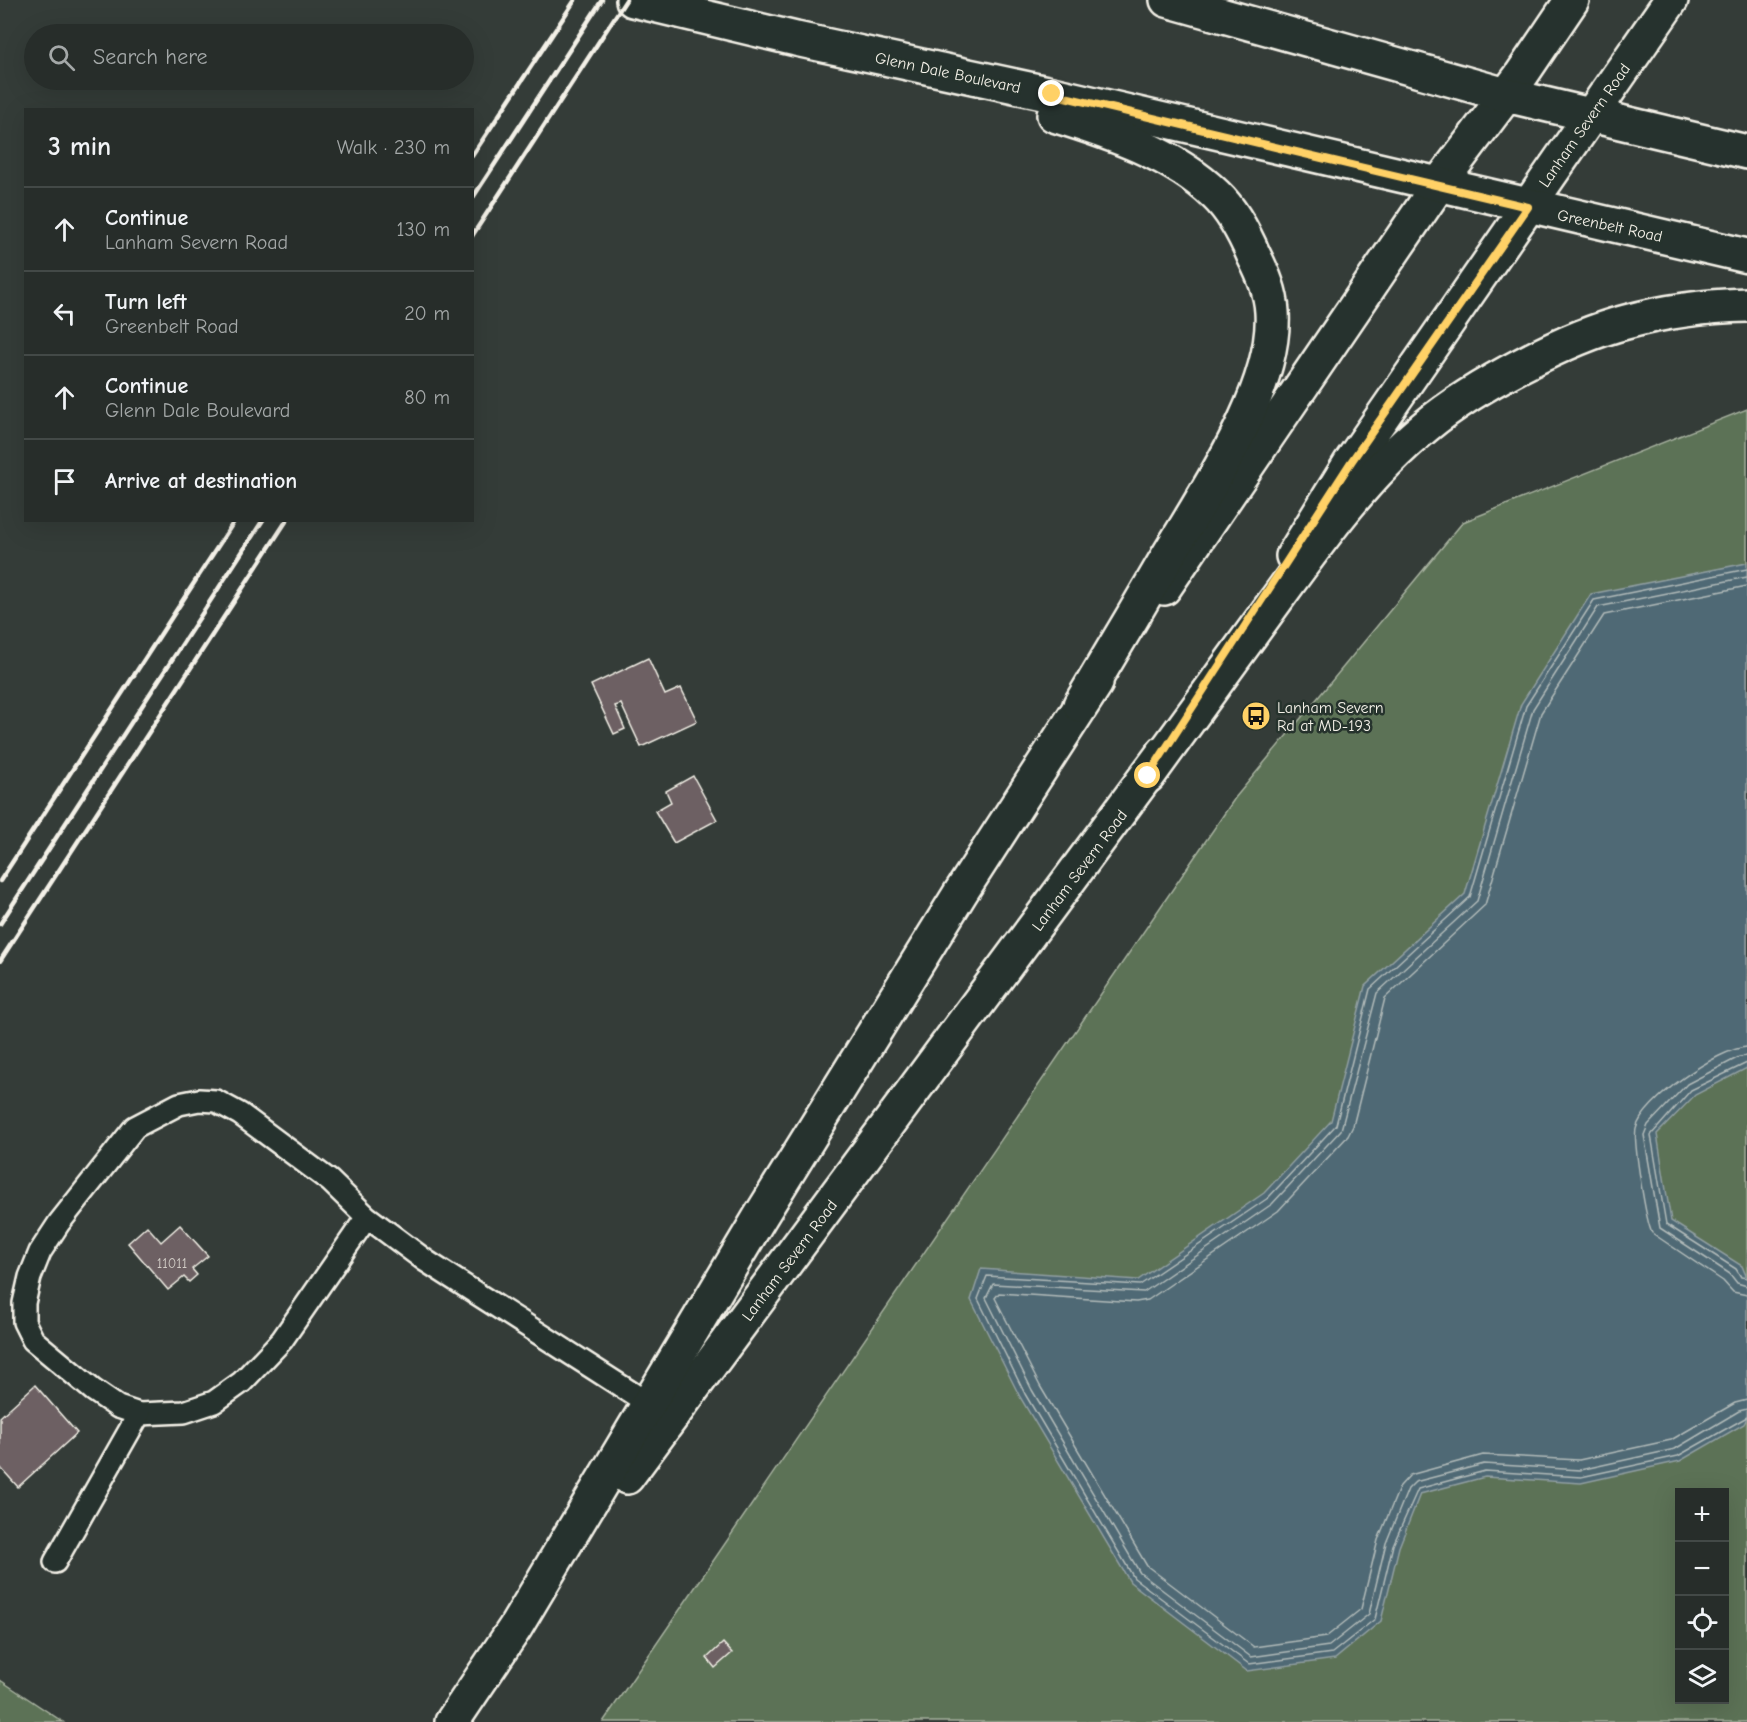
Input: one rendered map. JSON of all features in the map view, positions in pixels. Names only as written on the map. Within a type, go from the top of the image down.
[{"type":"main road","name":"Glenn Dale Boulevard","points":[[633,0],[1439,184]]},
{"type":"main road","points":[[1167,0],[1506,95],[1747,152]]},
{"type":"main road","name":"Lanham Severn Road","points":[[515,1628],[760,1216],[1080,705],[1197,542],[1439,184],[1506,95],[1572,0]]},
{"type":"main road","name":"Lanham Severn Road","points":[[452,1722],[515,1628],[1148,776],[1351,462],[1671,0]]},
{"type":"main road","points":[[796,39],[1096,128],[1163,159],[1187,172],[1216,195],[1235,220],[1266,281],[1272,312],[1269,351],[1254,401],[1210,486],[1080,705]]},
{"type":"main road","name":"Greenbelt Road","points":[[1439,184],[1528,207],[1747,256]]},
{"type":"main road","points":[[1148,776],[1328,529],[1376,473],[1426,425],[1475,390],[1577,341],[1624,322],[1678,310],[1747,305]]},
{"type":"lane","points":[[367,1217],[282,1340],[242,1382],[214,1402],[184,1412],[139,1414],[118,1407],[33,1340],[24,1322],[30,1277],[40,1252],[59,1223],[135,1127],[179,1104],[199,1100],[216,1101],[240,1114],[330,1181],[367,1217],[426,1261],[649,1404]]},
{"type":"lane","points":[[55,1562],[139,1414]]},
{"type":"green space","points":[[1747,409],[1747,1722],[603,1722],[1235,798],[1463,522]]},
{"type":"green space","points":[[0,1680],[63,1722],[0,1722]]},
{"type":"water","points":[[1747,563],[1747,1068],[1695,1095],[1657,1134],[1671,1221],[1742,1266],[1747,1278],[1747,1418],[1744,1424],[1680,1461],[1581,1483],[1485,1477],[1420,1494],[1399,1547],[1381,1621],[1335,1659],[1247,1671],[1130,1582],[1020,1397],[971,1300],[981,1269],[1138,1280],[1264,1193],[1331,1121],[1365,986],[1465,894],[1521,704],[1591,594]]},
{"type":"building","points":[[648,658],[665,695],[681,688],[697,721],[641,747],[621,704],[615,706],[625,729],[614,734],[591,685]]},
{"type":"building","points":[[693,776],[717,820],[674,843],[655,811],[671,802],[666,791]]},
{"type":"building","points":[[180,1225],[208,1256],[192,1269],[197,1275],[189,1282],[184,1277],[168,1290],[128,1243],[147,1226],[161,1242]]},
{"type":"building","points":[[35,1385],[77,1433],[18,1487],[0,1467],[0,1417]]},
{"type":"building","points":[[723,1643],[732,1653],[715,1668],[707,1658]]},
{"type":"railway","points":[[474,153],[575,0]]},
{"type":"railway","points":[[474,196],[602,0]]},
{"type":"railway","points":[[474,233],[626,0]]},
{"type":"railway","points":[[0,881],[234,522]]},
{"type":"railway","points":[[0,924],[262,522]]},
{"type":"railway","points":[[0,961],[286,522]]},
{"type":"place","name":"Lanham Severn Rd at MD-193","points":[[1256,716]]},
{"type":"route","points":[[1052,94],[1439,184],[1528,207],[1351,462],[1298,548],[1148,776]]}]
